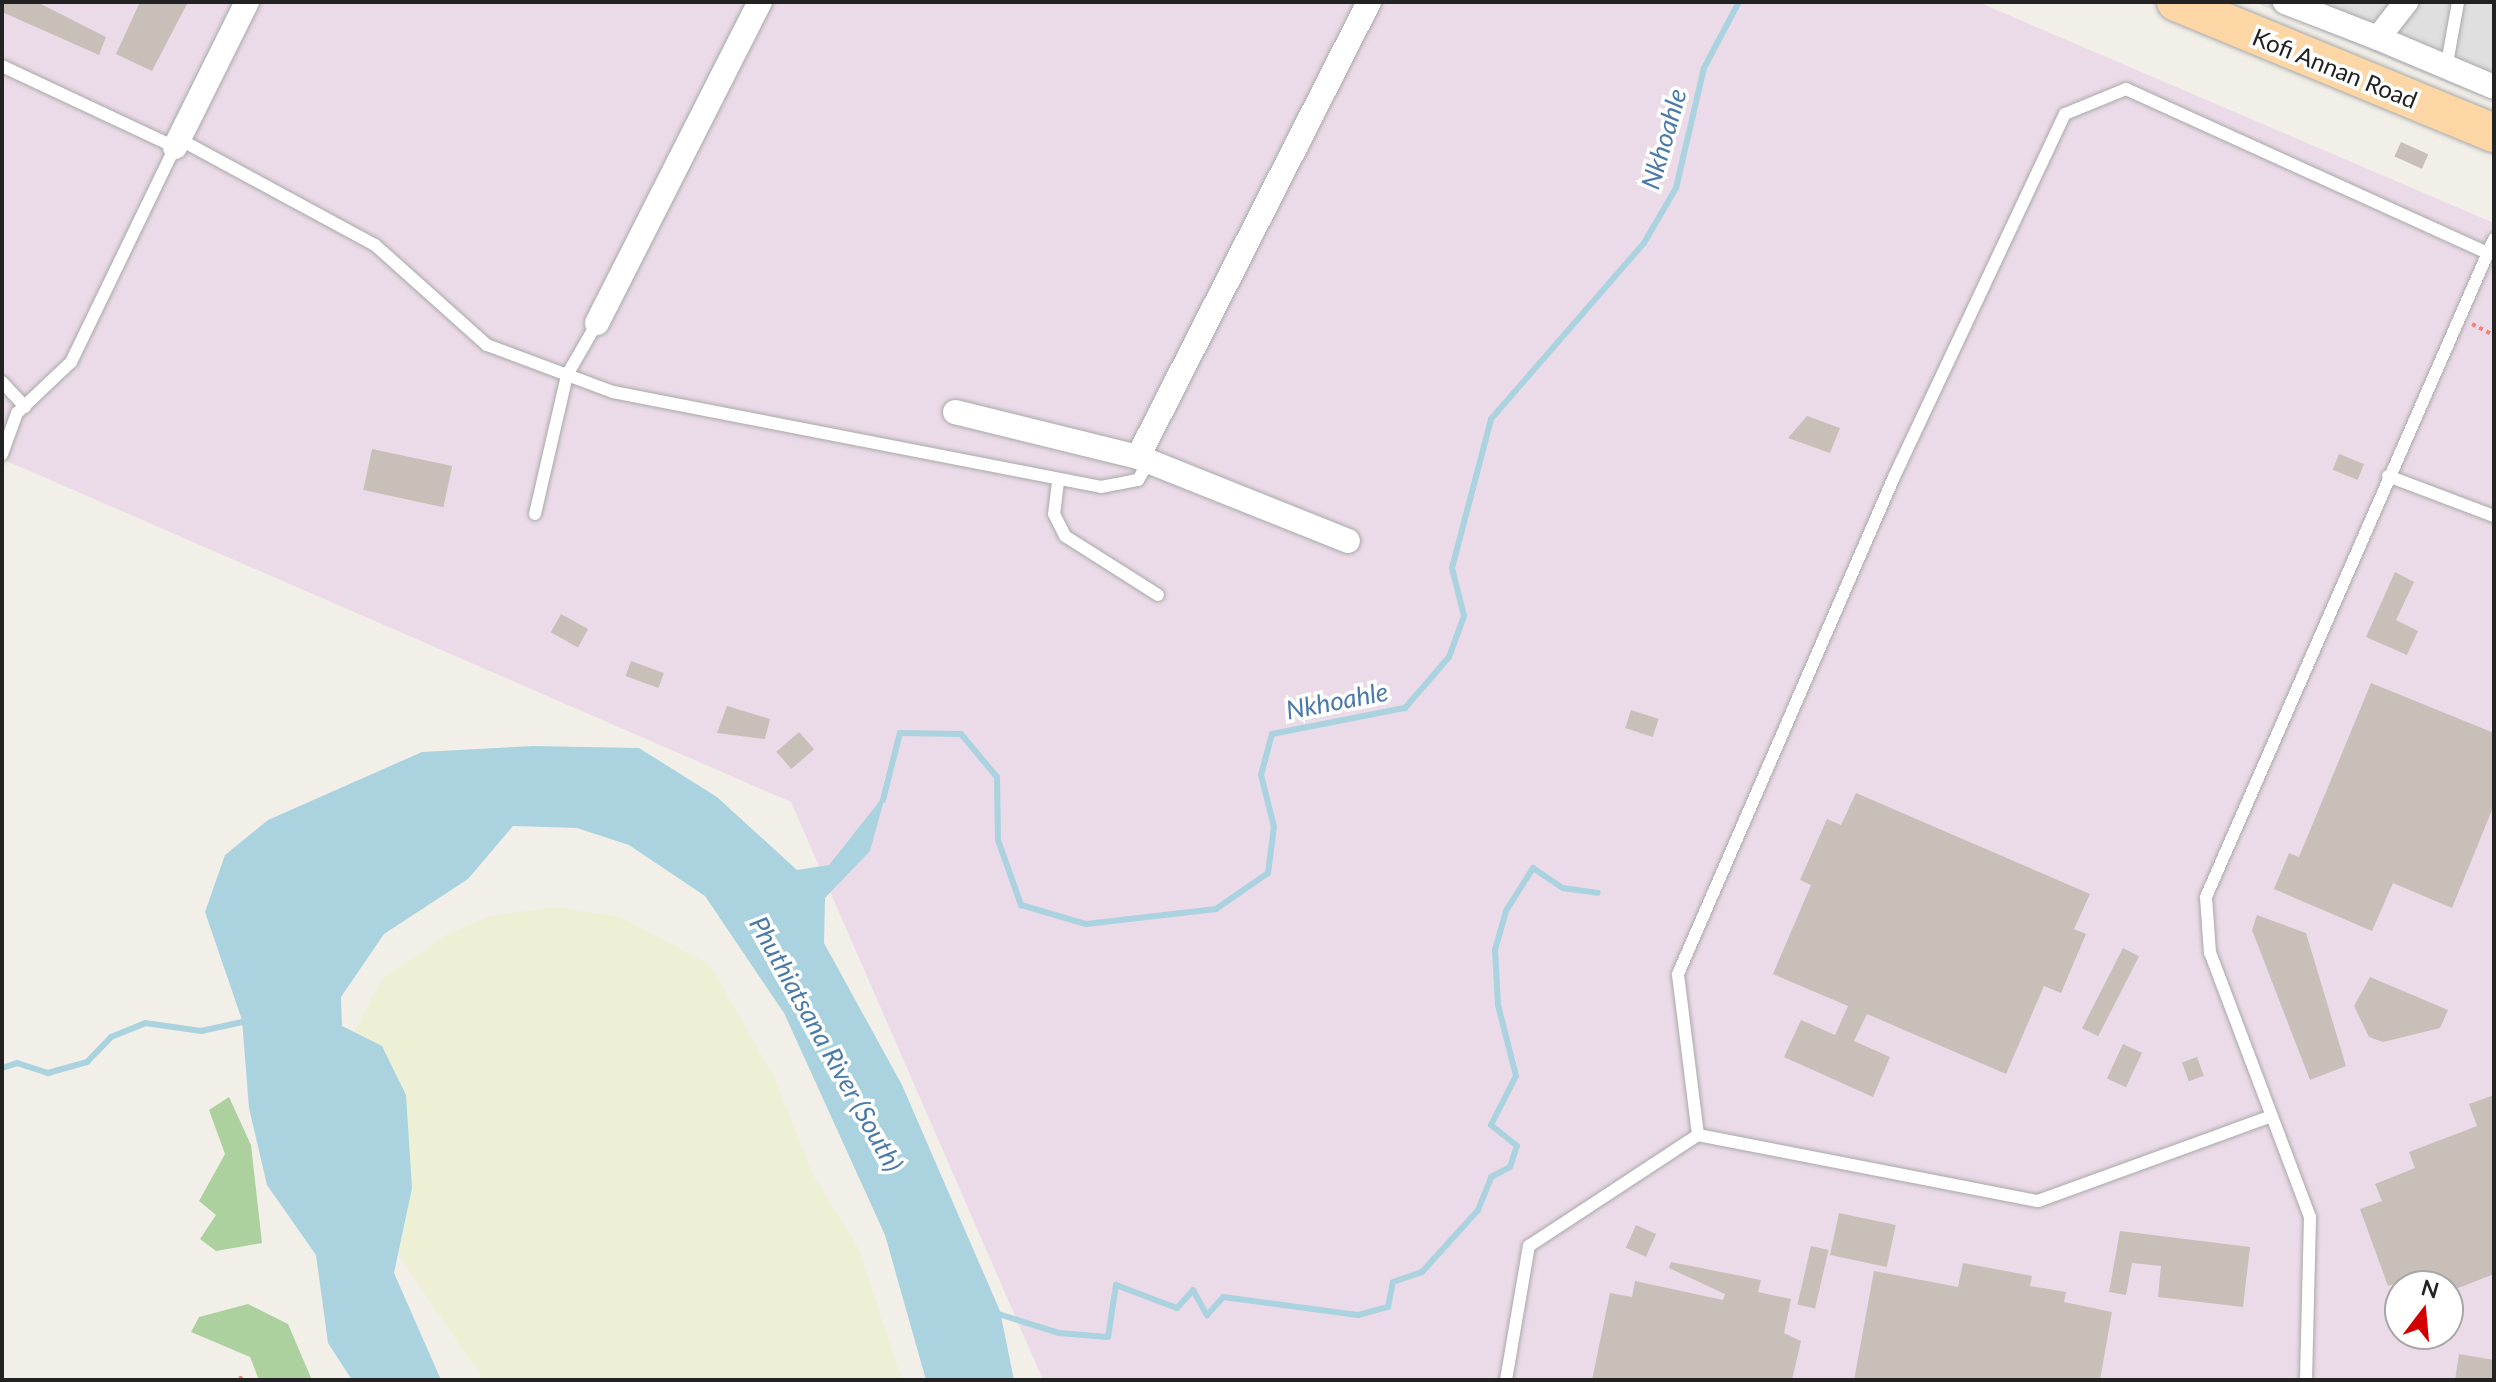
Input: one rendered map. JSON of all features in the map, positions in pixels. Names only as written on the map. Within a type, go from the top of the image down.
[{"type":"main road","name":"Kofi Annan Road","points":[[2176,2],[2494,133]]},
{"type":"street","points":[[177,143],[247,2]]},
{"type":"street","points":[[597,323],[760,2]]},
{"type":"street","points":[[1144,459],[1369,2]]},
{"type":"street","points":[[2285,2],[2494,87]]},
{"type":"street","points":[[2378,38],[2406,2]]},
{"type":"street","points":[[955,412],[1144,459],[1348,541]]},
{"type":"lane","points":[[2446,69],[2458,2]]},
{"type":"lane","points":[[2,66],[177,143],[375,245],[487,345],[567,375],[718,418],[1058,482],[1101,487],[1138,480],[1144,459]]},
{"type":"lane","points":[[1698,1135],[1678,974],[1894,477],[2065,114],[2126,89],[2488,253]]},
{"type":"lane","points":[[2,454],[25,407],[71,362],[177,143]]},
{"type":"lane","points":[[2306,1380],[2310,1217],[2269,1117],[2210,953],[2206,897],[2494,239]]},
{"type":"lane","points":[[535,514],[567,375],[597,323]]},
{"type":"lane","points":[[2,382],[25,407]]},
{"type":"lane","points":[[2388,476],[2494,516]]},
{"type":"lane","points":[[1058,482],[1054,514],[1065,536],[1158,595]]},
{"type":"lane","points":[[1506,1380],[1529,1246],[1698,1135],[2038,1201],[2269,1117]]},
{"type":"path","points":[[2459,318],[2494,335]]},
{"type":"shaded area","points":[[2,2],[1978,2],[2494,223],[2494,1380],[1043,1380],[791,802],[2,459]]},
{"type":"shaded area","points":[[2254,2],[2494,2],[2494,101],[2418,71]]},
{"type":"green space","points":[[555,907],[621,917],[710,965],[774,1077],[812,1173],[859,1249],[902,1380],[484,1380],[398,1255],[412,1188],[382,1046],[354,1032],[381,980],[449,933],[491,916]]},
{"type":"green space","points":[[229,1097],[251,1145],[262,1243],[216,1251],[200,1239],[216,1215],[199,1201],[225,1154],[209,1110]]},
{"type":"green space","points":[[248,1304],[288,1324],[312,1380],[259,1380],[250,1357],[191,1332],[199,1317]]},
{"type":"water","name":"Phuthiatsana River (South)","points":[[533,746],[639,748],[717,797],[797,870],[829,865],[886,793],[870,851],[825,898],[824,943],[902,1085],[1000,1311],[1014,1380],[926,1380],[885,1235],[784,1013],[705,896],[629,845],[577,828],[513,826],[468,879],[384,934],[341,997],[342,1026],[382,1046],[406,1095],[412,1188],[394,1273],[441,1380],[352,1380],[328,1343],[316,1255],[267,1185],[249,1108],[242,1020],[205,912],[225,855],[268,820],[422,752]]},
{"type":"building","points":[[2,2],[37,2],[106,37],[99,55],[2,12]]},
{"type":"building","points":[[140,2],[188,2],[152,71],[116,54]]},
{"type":"building","points":[[2401,142],[2428,154],[2422,169],[2394,157]]},
{"type":"building","points":[[1807,416],[1840,428],[1830,453],[1788,438]]},
{"type":"building","points":[[372,449],[452,466],[443,507],[363,490]]},
{"type":"building","points":[[2339,454],[2364,464],[2358,480],[2333,470]]},
{"type":"building","points":[[2395,572],[2414,582],[2396,620],[2418,631],[2407,655],[2366,637]]},
{"type":"building","points":[[561,614],[588,629],[578,647],[551,632]]},
{"type":"building","points":[[631,661],[664,673],[658,688],[626,676]]},
{"type":"building","points":[[2371,683],[2494,733],[2494,805],[2452,908],[2393,883],[2372,931],[2274,889],[2289,853],[2299,857]]},
{"type":"building","points":[[727,706],[770,719],[765,739],[717,733]]},
{"type":"building","points":[[1631,710],[1659,719],[1653,737],[1625,728]]},
{"type":"building","points":[[799,732],[814,749],[791,769],[776,752]]},
{"type":"building","points":[[1856,793],[2090,894],[2074,929],[2086,934],[2061,993],[2044,986],[2006,1074],[1867,1014],[1854,1041],[1890,1057],[1873,1097],[1784,1057],[1801,1020],[1835,1035],[1848,1006],[1773,974],[1811,885],[1800,880],[1827,819],[1841,825]]},
{"type":"building","points":[[2257,915],[2306,933],[2346,1066],[2310,1080],[2252,930]]},
{"type":"building","points":[[2123,948],[2139,956],[2098,1036],[2082,1028]]},
{"type":"building","points":[[2370,977],[2448,1010],[2440,1028],[2383,1042],[2369,1037],[2354,1006]]},
{"type":"building","points":[[2123,1044],[2142,1053],[2126,1087],[2107,1078]]},
{"type":"building","points":[[2197,1057],[2204,1076],[2189,1081],[2182,1062]]},
{"type":"building","points":[[2494,1095],[2494,1274],[2464,1286],[2464,1270],[2384,1270],[2384,1275],[2360,1209],[2382,1201],[2375,1184],[2415,1168],[2409,1152],[2477,1126],[2469,1104]]},
{"type":"building","points":[[1839,1213],[1896,1225],[1887,1267],[1830,1255]]},
{"type":"building","points":[[1636,1225],[1656,1234],[1646,1257],[1626,1248]]},
{"type":"building","points":[[2120,1231],[2250,1247],[2243,1307],[2158,1297],[2161,1266],[2132,1263],[2126,1295],[2109,1292]]},
{"type":"building","points":[[1811,1246],[1829,1250],[1815,1309],[1798,1304]]},
{"type":"building","points":[[1671,1262],[1761,1280],[1758,1292],[1791,1299],[1784,1333],[1801,1341],[1792,1380],[1592,1380],[1610,1293],[1632,1297],[1635,1281],[1723,1300],[1725,1294],[1669,1268]]},
{"type":"building","points":[[1963,1263],[2032,1276],[2030,1286],[2066,1292],[2064,1302],[2112,1312],[2100,1380],[1854,1380],[1874,1271],[1958,1287]]},
{"type":"building","points":[[2459,1354],[2494,1360],[2494,1380],[2455,1380]]},
{"type":"waterway","name":"Nkhoahle","points":[[883,800],[900,733],[961,734],[997,777],[998,840],[1021,905],[1086,924],[1216,909],[1268,873],[1274,827],[1261,775],[1272,734],[1405,708],[1449,657],[1464,616],[1452,568],[1491,419],[1644,243],[1676,188],[1704,68],[1739,2]]},
{"type":"waterway","points":[[992,1312],[1059,1333],[1108,1337],[1116,1285],[1177,1308],[1193,1290],[1207,1315],[1223,1297],[1358,1315],[1388,1307],[1393,1282],[1422,1272],[1478,1210],[1491,1177],[1510,1167],[1517,1146],[1491,1125],[1516,1076],[1498,1005],[1495,950],[1506,911],[1533,868],[1563,888],[1598,893]]},
{"type":"waterway","points":[[2,1068],[17,1063],[48,1073],[87,1062],[111,1037],[145,1023],[201,1031],[247,1021]]}]
